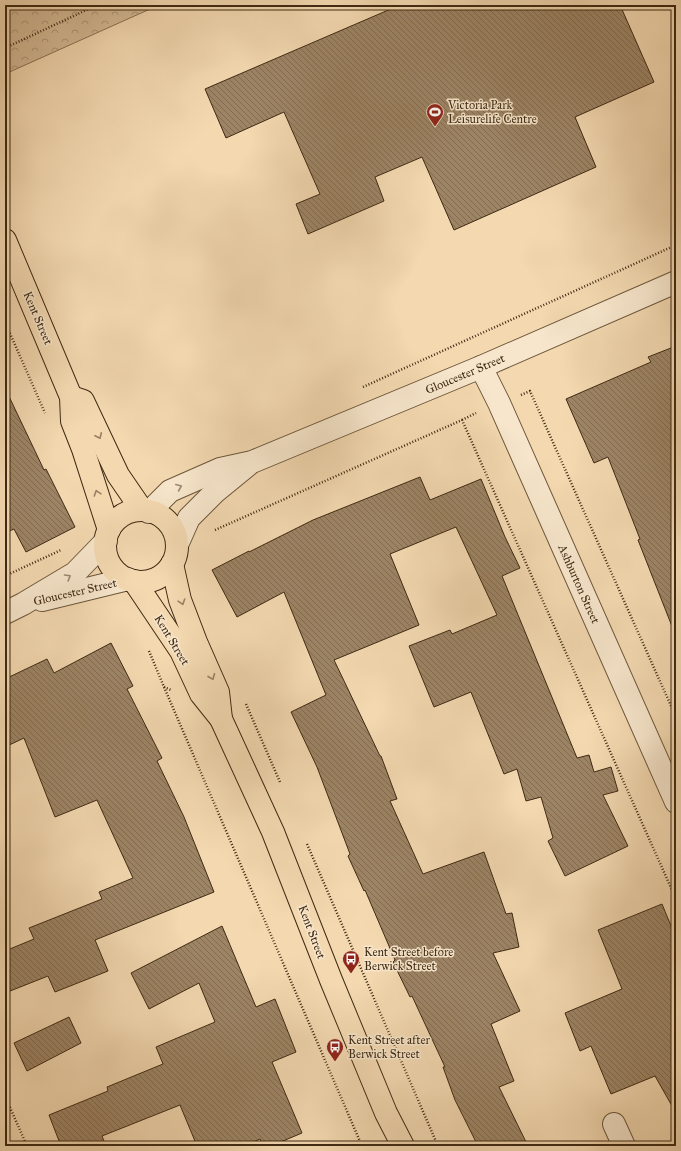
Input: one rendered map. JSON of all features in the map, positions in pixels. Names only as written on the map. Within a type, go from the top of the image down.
[{"type":"main road","name":"Kent Street","points":[[5,240],[71,397],[72,421],[83,450],[108,536]]},
{"type":"main road","points":[[71,397],[83,401],[118,475],[145,511]]},
{"type":"main road","points":[[132,511],[156,513],[165,518],[176,535],[175,555],[160,577],[143,582],[131,580],[113,568],[106,551],[108,536],[115,522],[122,515],[132,511]]},
{"type":"main road","name":"Kent Street","points":[[175,555],[180,600],[196,642],[218,692],[221,719]]},
{"type":"main road","name":"Kent Street","points":[[131,580],[181,651],[200,694],[221,719],[273,832],[331,980],[386,1113],[403,1146]]},
{"type":"street","name":"Gloucester Street","points":[[145,511],[170,491],[220,469],[252,462],[481,367],[676,282]]},
{"type":"street","name":"Ashburton Street","points":[[481,367],[676,802]]},
{"type":"street","name":"Gloucester Street","points":[[175,555],[190,518],[215,492],[252,462]]},
{"type":"street","name":"Gloucester Street","points":[[14,608],[75,573],[108,536]]},
{"type":"street","name":"Gloucester Street","points":[[14,608],[131,580]]},
{"type":"street","points":[[614,1124],[624,1146]]},
{"type":"path","points":[[5,48],[97,5]]},
{"type":"path","points":[[357,389],[676,245]]},
{"type":"path","points":[[5,322],[46,415]]},
{"type":"path","points":[[212,532],[217,528],[498,403],[530,391],[676,716]]},
{"type":"path","points":[[462,420],[676,899]]},
{"type":"path","points":[[5,576],[67,548]]},
{"type":"path","points":[[164,687],[362,1146]]},
{"type":"path","points":[[246,703],[280,783]]},
{"type":"path","points":[[305,841],[438,1146]]},
{"type":"path","points":[[5,1096],[27,1146]]},
{"type":"green space","points":[[5,5],[159,5],[5,74]]},
{"type":"building","name":"Victoria Park Leisurelife Centre","points":[[400,5],[620,5],[654,82],[575,117],[596,167],[454,230],[422,157],[375,177],[384,201],[308,234],[296,204],[320,194],[284,112],[226,138],[205,89]]},
{"type":"building","points":[[676,346],[675,634],[638,540],[640,539],[608,457],[594,463],[566,399],[651,362],[648,357]]},
{"type":"building","points":[[5,388],[44,470],[46,469],[75,527],[26,552],[14,529],[5,533]]},
{"type":"building","points":[[420,477],[430,500],[481,479],[505,537],[520,568],[502,576],[577,758],[589,755],[594,772],[611,767],[618,791],[603,795],[628,846],[565,876],[548,841],[553,838],[541,797],[526,801],[517,769],[504,774],[471,692],[434,707],[409,646],[450,630],[452,634],[497,615],[456,527],[390,554],[419,625],[334,660],[381,756],[397,799],[390,801],[423,874],[484,852],[506,914],[512,913],[519,947],[493,953],[520,1011],[491,1024],[514,1081],[499,1087],[528,1146],[478,1146],[455,1100],[443,1067],[445,1067],[412,996],[410,997],[393,962],[395,960],[365,890],[364,891],[348,856],[350,854],[317,767],[291,712],[326,695],[284,592],[237,617],[212,570],[313,520]]},
{"type":"building","points":[[111,643],[133,686],[127,689],[162,758],[157,761],[184,817],[214,892],[95,940],[108,971],[55,992],[48,976],[5,993],[5,951],[34,939],[29,928],[102,899],[99,892],[133,878],[97,800],[55,817],[24,738],[5,747],[5,679],[47,659],[54,673]]},
{"type":"building","points":[[662,904],[676,938],[676,1113],[655,1076],[611,1094],[591,1046],[580,1051],[565,1013],[622,989],[598,930]]},
{"type":"building","points":[[222,926],[256,1007],[275,999],[296,1052],[272,1062],[302,1133],[271,1146],[263,1146],[260,1139],[244,1146],[197,1146],[180,1105],[102,1136],[106,1146],[61,1146],[49,1115],[108,1091],[107,1087],[163,1064],[156,1047],[215,1022],[199,983],[149,1009],[131,973]]},
{"type":"building","points":[[69,1017],[81,1043],[27,1071],[14,1043]]},
{"type":"place","name":"Victoria Park Leisurelife Centre","points":[[435,127]]},
{"type":"place","name":"Kent Street before Berwick Street","points":[[351,974]]},
{"type":"place","name":"Kent Street after Berwick Street","points":[[335,1062]]}]
